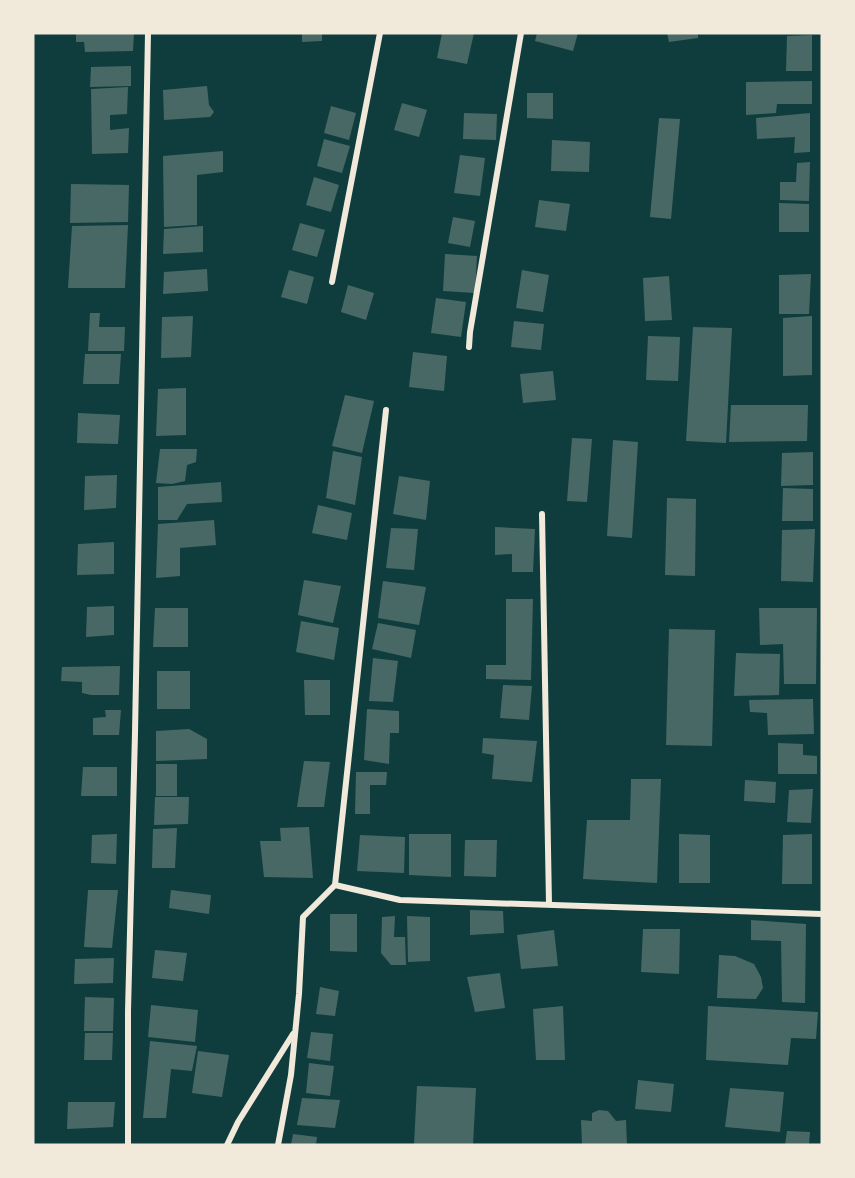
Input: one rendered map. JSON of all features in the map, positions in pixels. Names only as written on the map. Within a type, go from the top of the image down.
[{"type":"street","points":[[128,1145],[128,1011],[148,33]]},
{"type":"street","points":[[332,282],[380,33]]},
{"type":"street","points":[[469,346],[520,33]]},
{"type":"street","points":[[278,1145],[291,1075],[299,994],[303,917],[336,885],[386,410]]},
{"type":"street","points":[[542,514],[549,904]]},
{"type":"street","points":[[336,885],[400,900],[822,914]]},
{"type":"street","points":[[227,1145],[238,1122],[295,1031]]},
{"type":"building","points":[[76,33],[134,33],[133,51],[85,52],[84,42],[76,42]]},
{"type":"building","points":[[302,33],[322,33],[322,41],[302,42]]},
{"type":"building","points":[[442,33],[474,33],[467,64],[437,58]]},
{"type":"building","points":[[537,33],[578,33],[573,51],[535,41]]},
{"type":"building","points":[[667,33],[698,33],[698,38],[669,42]]},
{"type":"building","points":[[812,35],[812,71],[786,71],[787,36]]},
{"type":"building","points":[[131,66],[131,86],[90,87],[91,67]]},
{"type":"building","points":[[812,81],[812,104],[777,104],[776,113],[746,115],[746,82]]},
{"type":"building","points":[[207,86],[209,105],[214,112],[210,117],[164,120],[163,90]]},
{"type":"building","points":[[128,87],[127,114],[110,115],[110,130],[129,128],[128,153],[92,154],[91,89]]},
{"type":"building","points":[[527,93],[553,93],[553,119],[527,118]]},
{"type":"building","points":[[402,103],[427,110],[419,137],[394,130]]},
{"type":"building","points":[[331,106],[356,113],[349,140],[324,133]]},
{"type":"building","points":[[464,113],[497,114],[496,140],[463,139]]},
{"type":"building","points":[[810,113],[810,152],[794,153],[795,137],[757,139],[756,118]]},
{"type":"building","points":[[659,118],[680,119],[671,219],[650,217]]},
{"type":"building","points":[[324,139],[350,146],[342,173],[317,166]]},
{"type":"building","points":[[552,140],[590,142],[589,172],[551,171]]},
{"type":"building","points":[[223,151],[223,172],[197,175],[197,225],[164,227],[163,156]]},
{"type":"building","points":[[460,155],[485,158],[480,196],[454,193]]},
{"type":"building","points":[[810,162],[809,201],[780,200],[780,182],[796,182],[797,163]]},
{"type":"building","points":[[314,177],[339,185],[331,212],[306,205]]},
{"type":"building","points":[[71,184],[129,185],[128,222],[70,223]]},
{"type":"building","points":[[539,200],[570,204],[566,231],[535,227]]},
{"type":"building","points":[[779,203],[809,204],[809,232],[779,232]]},
{"type":"building","points":[[453,217],[475,221],[470,247],[448,243]]},
{"type":"building","points":[[300,223],[325,230],[317,257],[292,250]]},
{"type":"building","points":[[128,225],[125,288],[68,288],[72,226]]},
{"type":"building","points":[[203,226],[203,252],[163,254],[164,229]]},
{"type":"building","points":[[445,254],[477,256],[475,293],[443,291]]},
{"type":"building","points":[[207,269],[208,291],[163,294],[164,272]]},
{"type":"building","points":[[289,270],[314,277],[307,304],[281,297]]},
{"type":"building","points":[[522,270],[549,275],[543,312],[516,308]]},
{"type":"building","points":[[811,274],[809,314],[779,314],[779,275]]},
{"type":"building","points":[[669,276],[672,320],[645,321],[643,278]]},
{"type":"building","points":[[348,285],[374,293],[366,320],[341,312]]},
{"type":"building","points":[[436,298],[466,302],[461,337],[431,333]]},
{"type":"building","points":[[90,313],[100,313],[99,327],[125,327],[124,351],[88,351]]},
{"type":"building","points":[[193,316],[191,357],[161,358],[162,317]]},
{"type":"building","points":[[812,316],[812,375],[783,376],[783,318]]},
{"type":"building","points":[[514,321],[544,324],[541,350],[511,347]]},
{"type":"building","points":[[693,327],[732,328],[726,443],[686,441]]},
{"type":"building","points":[[648,336],[680,337],[678,381],[646,380]]},
{"type":"building","points":[[413,352],[447,356],[444,391],[409,387]]},
{"type":"building","points":[[85,354],[121,354],[119,384],[83,384]]},
{"type":"building","points":[[553,371],[556,400],[523,403],[520,374]]},
{"type":"building","points":[[186,388],[186,435],[156,436],[158,389]]},
{"type":"building","points":[[345,395],[374,401],[362,453],[332,446]]},
{"type":"building","points":[[731,405],[808,405],[807,441],[729,442]]},
{"type":"building","points":[[78,413],[120,415],[118,444],[77,443]]},
{"type":"building","points":[[572,438],[592,439],[587,502],[567,501]]},
{"type":"building","points":[[613,440],[638,442],[632,538],[607,536]]},
{"type":"building","points":[[160,449],[197,449],[196,462],[187,465],[185,481],[172,484],[156,483]]},
{"type":"building","points":[[333,451],[362,457],[355,505],[326,498]]},
{"type":"building","points":[[813,452],[813,485],[781,486],[782,453]]},
{"type":"building","points":[[117,475],[116,508],[84,510],[85,476]]},
{"type":"building","points":[[399,476],[430,481],[426,520],[393,514]]},
{"type":"building","points":[[221,482],[222,502],[187,504],[177,520],[158,520],[158,487]]},
{"type":"building","points":[[783,488],[813,489],[813,521],[782,521]]},
{"type":"building","points":[[667,498],[696,499],[695,576],[665,575]]},
{"type":"building","points":[[318,505],[352,513],[347,540],[312,533]]},
{"type":"building","points":[[214,520],[216,545],[180,548],[180,576],[156,578],[158,524]]},
{"type":"building","points":[[495,527],[535,529],[533,572],[512,572],[512,554],[495,555]]},
{"type":"building","points":[[391,528],[418,529],[414,570],[386,568]]},
{"type":"building","points":[[815,529],[813,582],[781,581],[782,530]]},
{"type":"building","points":[[114,542],[114,574],[77,575],[78,544]]},
{"type":"building","points":[[304,580],[341,586],[333,623],[298,615]]},
{"type":"building","points":[[383,581],[426,587],[419,625],[378,618]]},
{"type":"building","points":[[506,599],[533,599],[531,680],[486,679],[486,665],[506,665]]},
{"type":"building","points":[[114,606],[114,635],[86,637],[87,607]]},
{"type":"building","points":[[155,608],[188,608],[188,647],[153,647]]},
{"type":"building","points":[[759,608],[817,608],[816,684],[784,684],[783,644],[760,645]]},
{"type":"building","points":[[301,621],[339,628],[334,660],[296,652]]},
{"type":"building","points":[[378,623],[416,630],[411,658],[372,649]]},
{"type":"building","points":[[669,629],[715,630],[712,746],[666,745]]},
{"type":"building","points":[[736,653],[780,654],[779,695],[734,696]]},
{"type":"building","points":[[373,658],[398,661],[393,702],[369,701]]},
{"type":"building","points":[[120,666],[119,695],[82,693],[82,682],[61,681],[62,667]]},
{"type":"building","points":[[157,671],[190,671],[190,709],[157,709]]},
{"type":"building","points":[[304,680],[330,680],[330,715],[305,715]]},
{"type":"building","points":[[503,685],[532,686],[529,720],[500,718]]},
{"type":"building","points":[[813,699],[814,734],[768,735],[767,713],[750,712],[749,700]]},
{"type":"building","points":[[367,709],[399,711],[399,733],[390,733],[389,764],[364,760]]},
{"type":"building","points":[[105,710],[121,710],[119,735],[93,735],[93,718],[106,717]]},
{"type":"building","points":[[189,729],[207,739],[207,759],[156,761],[156,731]]},
{"type":"building","points":[[483,738],[537,741],[532,782],[492,779],[494,755],[482,753]]},
{"type":"building","points":[[778,743],[803,744],[803,755],[817,756],[817,774],[778,774]]},
{"type":"building","points":[[304,761],[330,762],[324,807],[297,807]]},
{"type":"building","points":[[156,764],[177,764],[177,796],[156,796]]},
{"type":"building","points":[[83,767],[117,767],[117,796],[81,796]]},
{"type":"building","points":[[356,772],[387,772],[386,785],[370,785],[370,814],[355,814]]},
{"type":"building","points":[[631,779],[661,779],[657,883],[583,879],[587,820],[630,820]]},
{"type":"building","points":[[745,780],[776,782],[775,803],[744,801]]},
{"type":"building","points":[[813,789],[811,823],[787,822],[789,790]]},
{"type":"building","points":[[155,797],[189,797],[188,824],[154,825]]},
{"type":"building","points":[[309,827],[313,878],[264,877],[260,841],[281,841],[280,828]]},
{"type":"building","points":[[177,828],[175,868],[152,868],[153,829]]},
{"type":"building","points":[[117,834],[116,864],[91,863],[92,835]]},
{"type":"building","points":[[409,834],[451,834],[451,877],[409,875]]},
{"type":"building","points":[[679,834],[710,835],[710,883],[679,883]]},
{"type":"building","points":[[812,834],[812,884],[782,884],[783,835]]},
{"type":"building","points":[[360,835],[405,837],[404,873],[357,871]]},
{"type":"building","points":[[465,840],[497,840],[496,877],[464,876]]},
{"type":"building","points":[[88,890],[118,890],[112,948],[84,947]]},
{"type":"building","points":[[171,890],[211,895],[209,914],[169,908]]},
{"type":"building","points":[[470,910],[503,911],[504,933],[470,935]]},
{"type":"building","points":[[330,914],[357,914],[357,952],[330,951]]},
{"type":"building","points":[[395,916],[394,937],[405,937],[406,965],[391,965],[381,953],[382,917]]},
{"type":"building","points":[[407,916],[430,917],[430,961],[408,962]]},
{"type":"building","points":[[751,920],[806,924],[805,1003],[782,1002],[781,941],[751,940]]},
{"type":"building","points":[[643,929],[680,929],[679,974],[641,972]]},
{"type":"building","points":[[554,930],[558,966],[521,969],[517,935]]},
{"type":"building","points":[[155,950],[187,953],[183,981],[152,978]]},
{"type":"building","points":[[719,955],[735,956],[754,964],[761,977],[763,988],[756,999],[717,998]]},
{"type":"building","points":[[114,958],[113,983],[74,984],[75,959]]},
{"type":"building","points":[[500,973],[505,1008],[475,1012],[467,977]]},
{"type":"building","points":[[320,987],[339,991],[335,1016],[316,1014]]},
{"type":"building","points":[[85,997],[114,998],[113,1031],[84,1031]]},
{"type":"building","points":[[151,1005],[198,1010],[195,1042],[148,1037]]},
{"type":"building","points":[[563,1006],[565,1060],[536,1060],[533,1009]]},
{"type":"building","points":[[708,1006],[818,1012],[816,1039],[791,1038],[788,1065],[706,1060]]},
{"type":"building","points":[[311,1032],[333,1034],[330,1061],[307,1058]]},
{"type":"building","points":[[85,1033],[113,1033],[112,1060],[84,1060]]},
{"type":"building","points":[[150,1041],[197,1046],[192,1071],[171,1069],[166,1118],[143,1118]]},
{"type":"building","points":[[198,1051],[229,1055],[222,1097],[192,1093]]},
{"type":"building","points":[[309,1063],[334,1066],[330,1096],[306,1093]]},
{"type":"building","points":[[638,1080],[674,1084],[671,1112],[635,1109]]},
{"type":"building","points":[[417,1086],[476,1088],[473,1145],[414,1145]]},
{"type":"building","points":[[730,1088],[784,1092],[780,1132],[725,1127]]},
{"type":"building","points":[[302,1098],[340,1100],[335,1128],[297,1125]]},
{"type":"building","points":[[68,1102],[115,1102],[113,1127],[67,1129]]},
{"type":"building","points":[[599,1110],[608,1111],[616,1121],[626,1120],[627,1145],[582,1145],[581,1120],[592,1121],[592,1113]]},
{"type":"building","points":[[787,1131],[810,1132],[809,1145],[785,1145]]},
{"type":"building","points":[[293,1134],[317,1137],[316,1145],[291,1145]]}]
